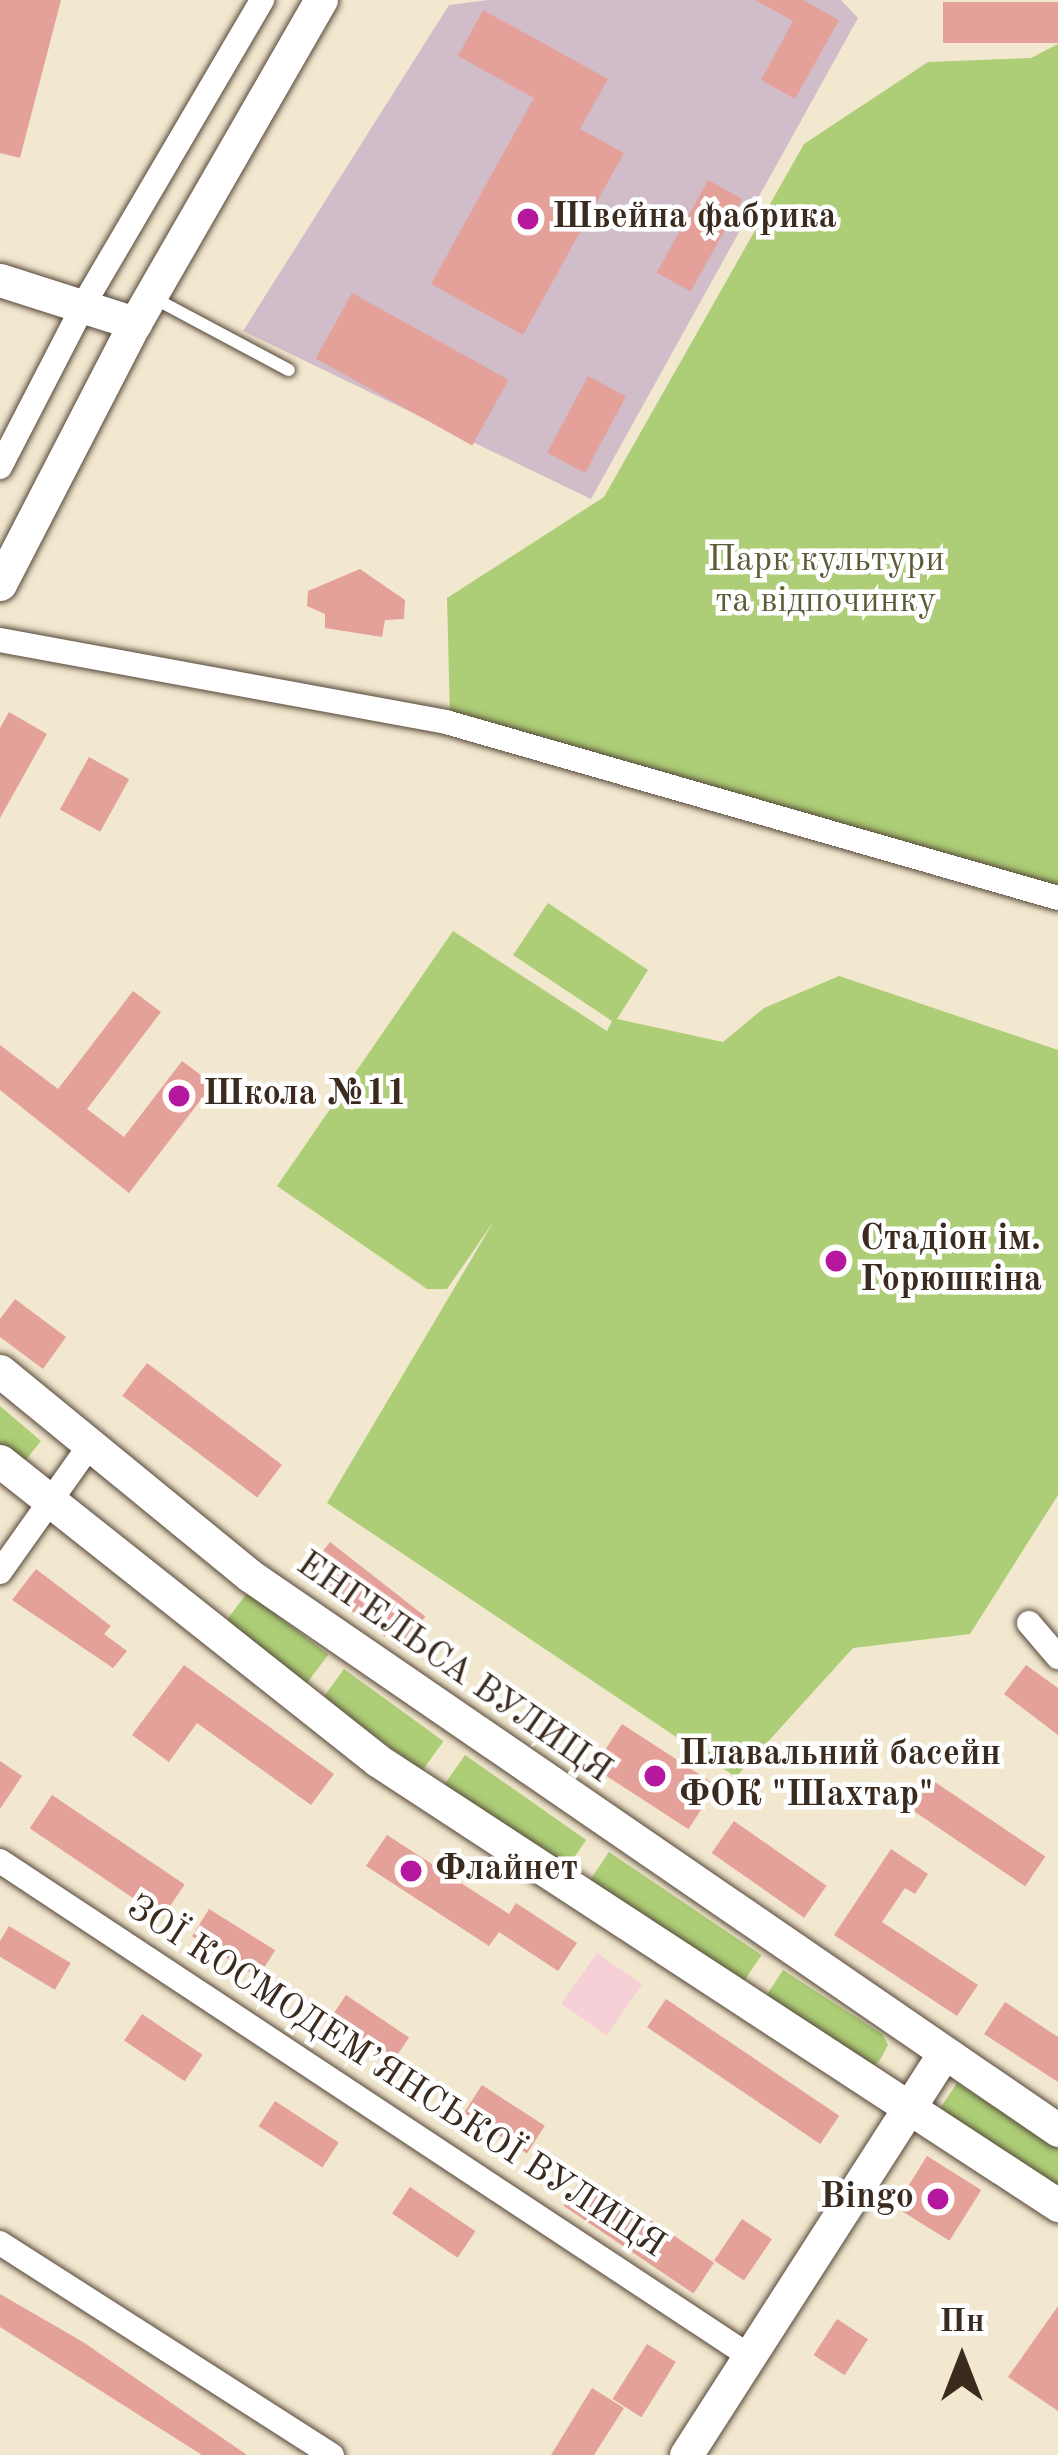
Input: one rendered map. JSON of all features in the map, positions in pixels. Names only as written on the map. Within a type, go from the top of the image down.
[{"type":"street","points":[[0,467],[85,302],[262,0]]},
{"type":"street","points":[[0,584],[143,310],[321,0]]},
{"type":"street","points":[[0,280],[85,302],[143,310]]},
{"type":"street","points":[[0,640],[446,722],[1058,898]]},
{"type":"street","name":"ЕНГЕЛЬСА ВУЛИЦЯ","points":[[0,1371],[249,1575],[1058,2130]]},
{"type":"street","points":[[0,1572],[92,1442]]},
{"type":"street","points":[[0,1461],[377,1760],[1058,2205]]},
{"type":"street","points":[[1029,1623],[1058,1657]]},
{"type":"street","name":"ЗОЇ КОСМОДЕМ’ЯНСЬКОЇ ВУЛИЦЯ","points":[[0,1861],[749,2356]]},
{"type":"street","points":[[686,2455],[943,2055]]},
{"type":"street","points":[[0,2243],[332,2455]]},
{"type":"lane","points":[[143,310],[290,370]]},
{"type":"shaded area","name":"Швейна фабрика","points":[[488,0],[841,0],[858,18],[591,499],[243,331],[449,5]]},
{"type":"shaded area","points":[[597,1953],[642,1985],[606,2035],[561,2004]]},
{"type":"green space","name":"Парк культури та відпочинку","points":[[1058,44],[1058,894],[450,717],[447,598],[604,497],[804,144],[928,62],[1031,58]]},
{"type":"green space","points":[[548,903],[648,970],[617,1019],[723,1042],[764,1008],[839,976],[1058,1050],[1058,1495],[970,1634],[853,1648],[736,1777],[327,1503],[494,1221],[447,1289],[427,1289],[277,1186],[453,931],[607,1031],[612,1021],[513,955]]},
{"type":"green space","points":[[0,1406],[41,1441],[24,1462],[0,1449]]},
{"type":"green space","points":[[247,1593],[328,1654],[305,1686],[224,1624]]},
{"type":"green space","points":[[344,1669],[444,1741],[422,1770],[323,1698]]},
{"type":"green space","points":[[465,1755],[586,1840],[565,1870],[444,1785]]},
{"type":"green space","points":[[609,1852],[762,1955],[741,1986],[588,1883]]},
{"type":"green space","points":[[783,1970],[882,2034],[888,2045],[880,2060],[874,2066],[764,1999]]},
{"type":"green space","points":[[957,2083],[1058,2149],[1058,2192],[937,2113]]},
{"type":"building","points":[[0,0],[61,0],[20,158],[0,153]]},
{"type":"building","points":[[755,0],[803,0],[839,20],[795,99],[761,80],[793,21]]},
{"type":"building","points":[[943,2],[1058,2],[1058,43],[943,43]]},
{"type":"building","name":"Швейна фабрика","points":[[483,10],[608,79],[580,129],[624,153],[523,335],[431,284],[534,98],[458,56]]},
{"type":"building","points":[[708,180],[742,199],[691,292],[657,273]]},
{"type":"building","points":[[352,293],[509,380],[472,445],[316,359]]},
{"type":"building","points":[[588,376],[626,396],[585,473],[547,453]]},
{"type":"building","points":[[360,569],[405,600],[404,619],[385,620],[382,637],[325,628],[325,614],[307,606],[308,591]]},
{"type":"building","points":[[9,712],[47,734],[0,818],[0,728]]},
{"type":"building","points":[[89,757],[129,779],[100,832],[60,809]]},
{"type":"building","name":"Школа №11","points":[[133,991],[161,1012],[87,1109],[124,1137],[182,1061],[213,1084],[129,1193],[0,1090],[0,1045],[58,1089]]},
{"type":"building","points":[[15,1299],[66,1337],[43,1369],[0,1337],[0,1319]]},
{"type":"building","points":[[147,1363],[282,1465],[257,1497],[122,1396]]},
{"type":"building","points":[[330,1542],[425,1616],[400,1649],[305,1574]]},
{"type":"building","points":[[36,1569],[111,1626],[104,1634],[127,1651],[113,1668],[12,1600]]},
{"type":"building","points":[[184,1665],[334,1774],[311,1805],[197,1723],[169,1762],[132,1735]]},
{"type":"building","points":[[1026,1665],[1058,1688],[1058,1735],[1004,1694]]},
{"type":"building","name":"Плавальний басейн ФОК \"Шахтар\"","points":[[622,1724],[717,1786],[688,1829],[594,1768]]},
{"type":"building","points":[[0,1761],[22,1776],[0,1809]]},
{"type":"building","points":[[926,1776],[1045,1857],[1025,1886],[906,1806]]},
{"type":"building","points":[[52,1795],[185,1884],[162,1918],[30,1828]]},
{"type":"building","points":[[734,1821],[827,1886],[804,1918],[712,1853]]},
{"type":"building","points":[[387,1835],[509,1914],[516,1903],[577,1943],[558,1971],[499,1932],[489,1946],[366,1866]]},
{"type":"building","points":[[891,1849],[928,1874],[915,1894],[905,1888],[882,1922],[978,1985],[957,2016],[834,1935]]},
{"type":"building","points":[[209,1909],[275,1950],[258,1977],[192,1936]]},
{"type":"building","points":[[9,1926],[71,1963],[55,1990],[0,1957],[0,1941]]},
{"type":"building","points":[[346,1995],[409,2037],[389,2067],[326,2024]]},
{"type":"building","points":[[666,1999],[839,2116],[820,2144],[647,2027]]},
{"type":"building","points":[[1005,2002],[1058,2037],[1058,2082],[984,2034]]},
{"type":"building","points":[[142,2014],[203,2055],[185,2081],[124,2041]]},
{"type":"building","points":[[482,2085],[545,2126],[527,2154],[464,2113]]},
{"type":"building","points":[[275,2101],[339,2142],[322,2168],[259,2126]]},
{"type":"building","name":"Bingo","points":[[927,2156],[981,2190],[949,2241],[895,2207]]},
{"type":"building","points":[[584,2175],[714,2263],[693,2293],[563,2206]]},
{"type":"building","points":[[410,2187],[475,2231],[458,2258],[392,2214]]},
{"type":"building","points":[[742,2219],[772,2239],[744,2281],[714,2260]]},
{"type":"building","points":[[0,2294],[83,2342],[247,2455],[202,2455],[0,2327]]},
{"type":"building","points":[[1058,2306],[1058,2411],[1008,2377]]},
{"type":"building","points":[[837,2319],[868,2339],[845,2375],[814,2355]]},
{"type":"building","points":[[647,2344],[676,2362],[641,2417],[613,2399]]},
{"type":"building","points":[[592,2388],[624,2408],[594,2455],[551,2455]]},
{"type":"place","name":"Швейна фабрика","points":[[528,219]]},
{"type":"place","name":"Школа №11","points":[[179,1096]]},
{"type":"place","name":"Стадіон ім. Горюшкіна","points":[[836,1261]]},
{"type":"place","name":"Плавальний басейн ФОК \"Шахтар\"","points":[[655,1776]]},
{"type":"place","name":"Флайнет","points":[[411,1871]]},
{"type":"place","name":"Bingo","points":[[938,2199]]}]
